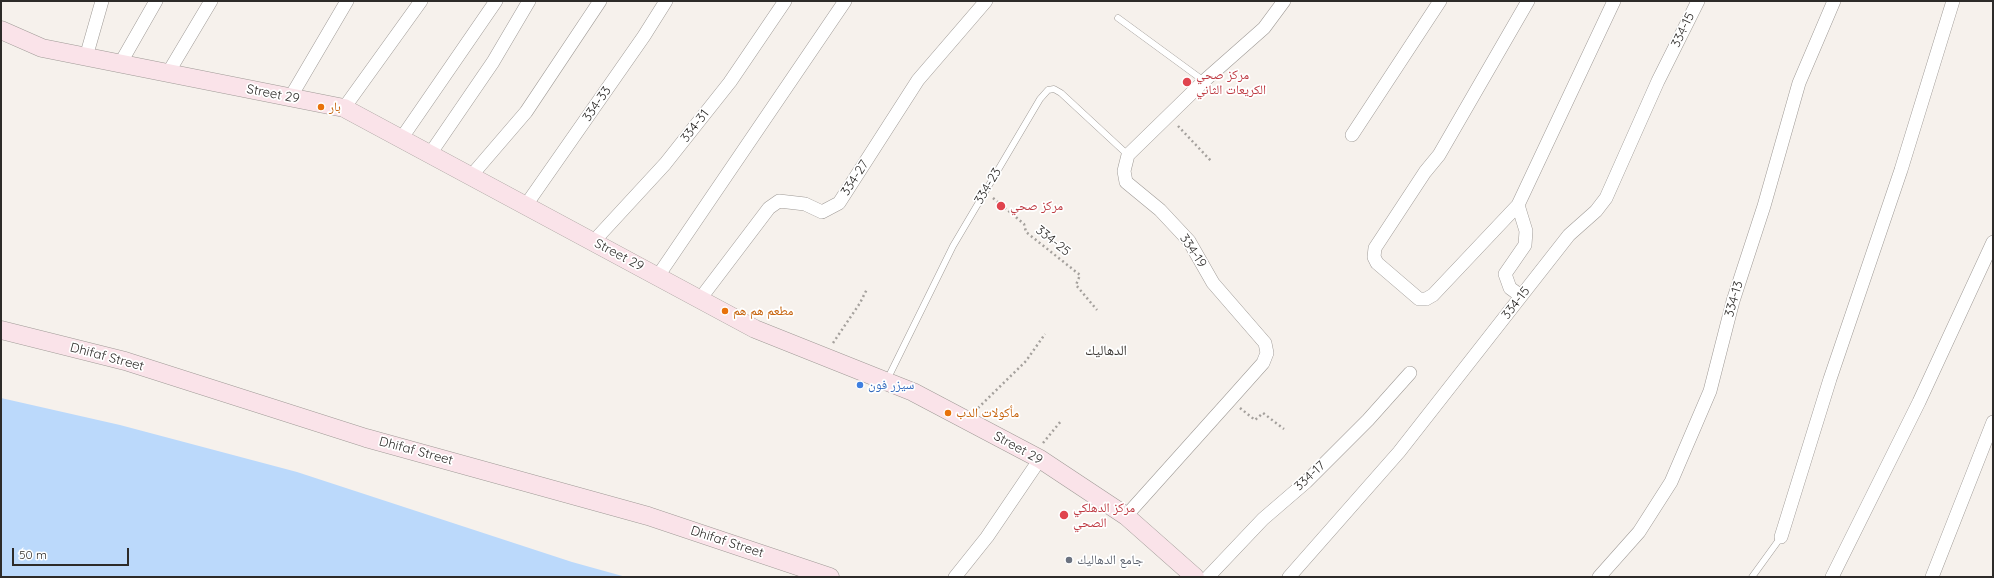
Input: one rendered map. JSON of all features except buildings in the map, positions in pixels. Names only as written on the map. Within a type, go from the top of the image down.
[{"type":"street","points":[[86,57],[102,1]]},
{"type":"street","points":[[120,64],[156,1]]},
{"type":"street","points":[[168,73],[211,1]]},
{"type":"street","points":[[290,98],[347,1]]},
{"type":"street","points":[[344,108],[421,1]]},
{"type":"street","points":[[401,139],[496,1]]},
{"type":"street","points":[[430,154],[493,62],[529,1]]},
{"type":"street","points":[[471,176],[526,112],[600,1]]},
{"type":"street","name":"334-33","points":[[526,205],[644,36],[666,1]]},
{"type":"street","name":"334-31","points":[[594,241],[665,164],[730,82],[785,1]]},
{"type":"street","points":[[658,276],[845,1]]},
{"type":"street","name":"334-27","points":[[700,299],[769,208],[780,201],[805,204],[822,212],[839,203],[918,80],[986,1]]},
{"type":"street","points":[[1128,155],[1204,81],[1264,28],[1284,1]]},
{"type":"street","points":[[1352,134],[1440,1]]},
{"type":"street","points":[[1528,1],[1439,155],[1425,172],[1376,248],[1374,257],[1386,272],[1413,296],[1419,299],[1426,299],[1433,295],[1518,204],[1614,1]]},
{"type":"street","name":"334-15","points":[[1289,577],[1399,452],[1569,234],[1596,211],[1606,198],[1658,81],[1698,1]]},
{"type":"street","name":"334-13","points":[[1599,577],[1639,532],[1671,482],[1710,391],[1733,301],[1764,206],[1799,82],[1834,1]]},
{"type":"street","points":[[1781,537],[1830,379],[1901,170],[1953,1]]},
{"type":"street","name":"Street 29","points":[[1,30],[42,48],[344,108],[594,241],[755,329],[913,392],[1036,457],[1126,516],[1195,577]]},
{"type":"street","name":"334-19","points":[[1126,516],[1263,362],[1267,353],[1265,343],[1213,283],[1189,241],[1160,210],[1126,182],[1124,171],[1128,155]]},
{"type":"street","points":[[1518,204],[1526,231],[1525,245],[1505,274],[1510,288],[1521,296]]},
{"type":"street","points":[[1832,577],[1919,402],[1993,242]]},
{"type":"street","name":"Dhifaf Street","points":[[1,330],[125,361],[366,438],[648,516],[830,577]]},
{"type":"street","name":"334-17","points":[[1208,577],[1263,519],[1306,482],[1368,420],[1410,374]]},
{"type":"street","points":[[1932,577],[1993,422]]},
{"type":"street","points":[[955,577],[987,537],[1036,457]]},
{"type":"lane","points":[[1118,18],[1204,81]]},
{"type":"lane","name":"334-23","points":[[886,381],[953,246],[1040,99],[1048,90],[1054,89],[1061,93],[1128,155]]},
{"type":"lane","points":[[1752,577],[1781,537]]},
{"type":"path","points":[[1168,116],[1212,162]]},
{"type":"path","name":"334-25","points":[[985,191],[1024,224],[1026,232],[1080,275],[1076,285],[1097,310]]},
{"type":"path","points":[[823,356],[852,315],[867,289]]},
{"type":"path","points":[[968,421],[988,398],[1026,361],[1045,334]]},
{"type":"path","points":[[1230,400],[1255,420],[1263,413],[1284,429]]},
{"type":"path","points":[[1036,457],[1061,421]]},
{"type":"water","points":[[1,398],[120,425],[297,472],[572,562],[626,577],[1,577]]},
{"type":"place","name":"مركز صحي الكريعات الثاني","points":[[1187,82]]},
{"type":"place","name":"بار","points":[[321,107]]},
{"type":"place","name":"مركز صحي","points":[[1001,206]]},
{"type":"place","name":"مطعم هم هم","points":[[725,311]]},
{"type":"place","name":"سيزر فون","points":[[860,385]]},
{"type":"place","name":"مأكولات الدب","points":[[948,413]]},
{"type":"place","name":"مركز الدهلكي الصحي","points":[[1064,515]]},
{"type":"place","name":"جامع الدهاليك","points":[[1069,560]]},
{"type":"district","name":"الدهاليك","points":[[1106,351]]}]
